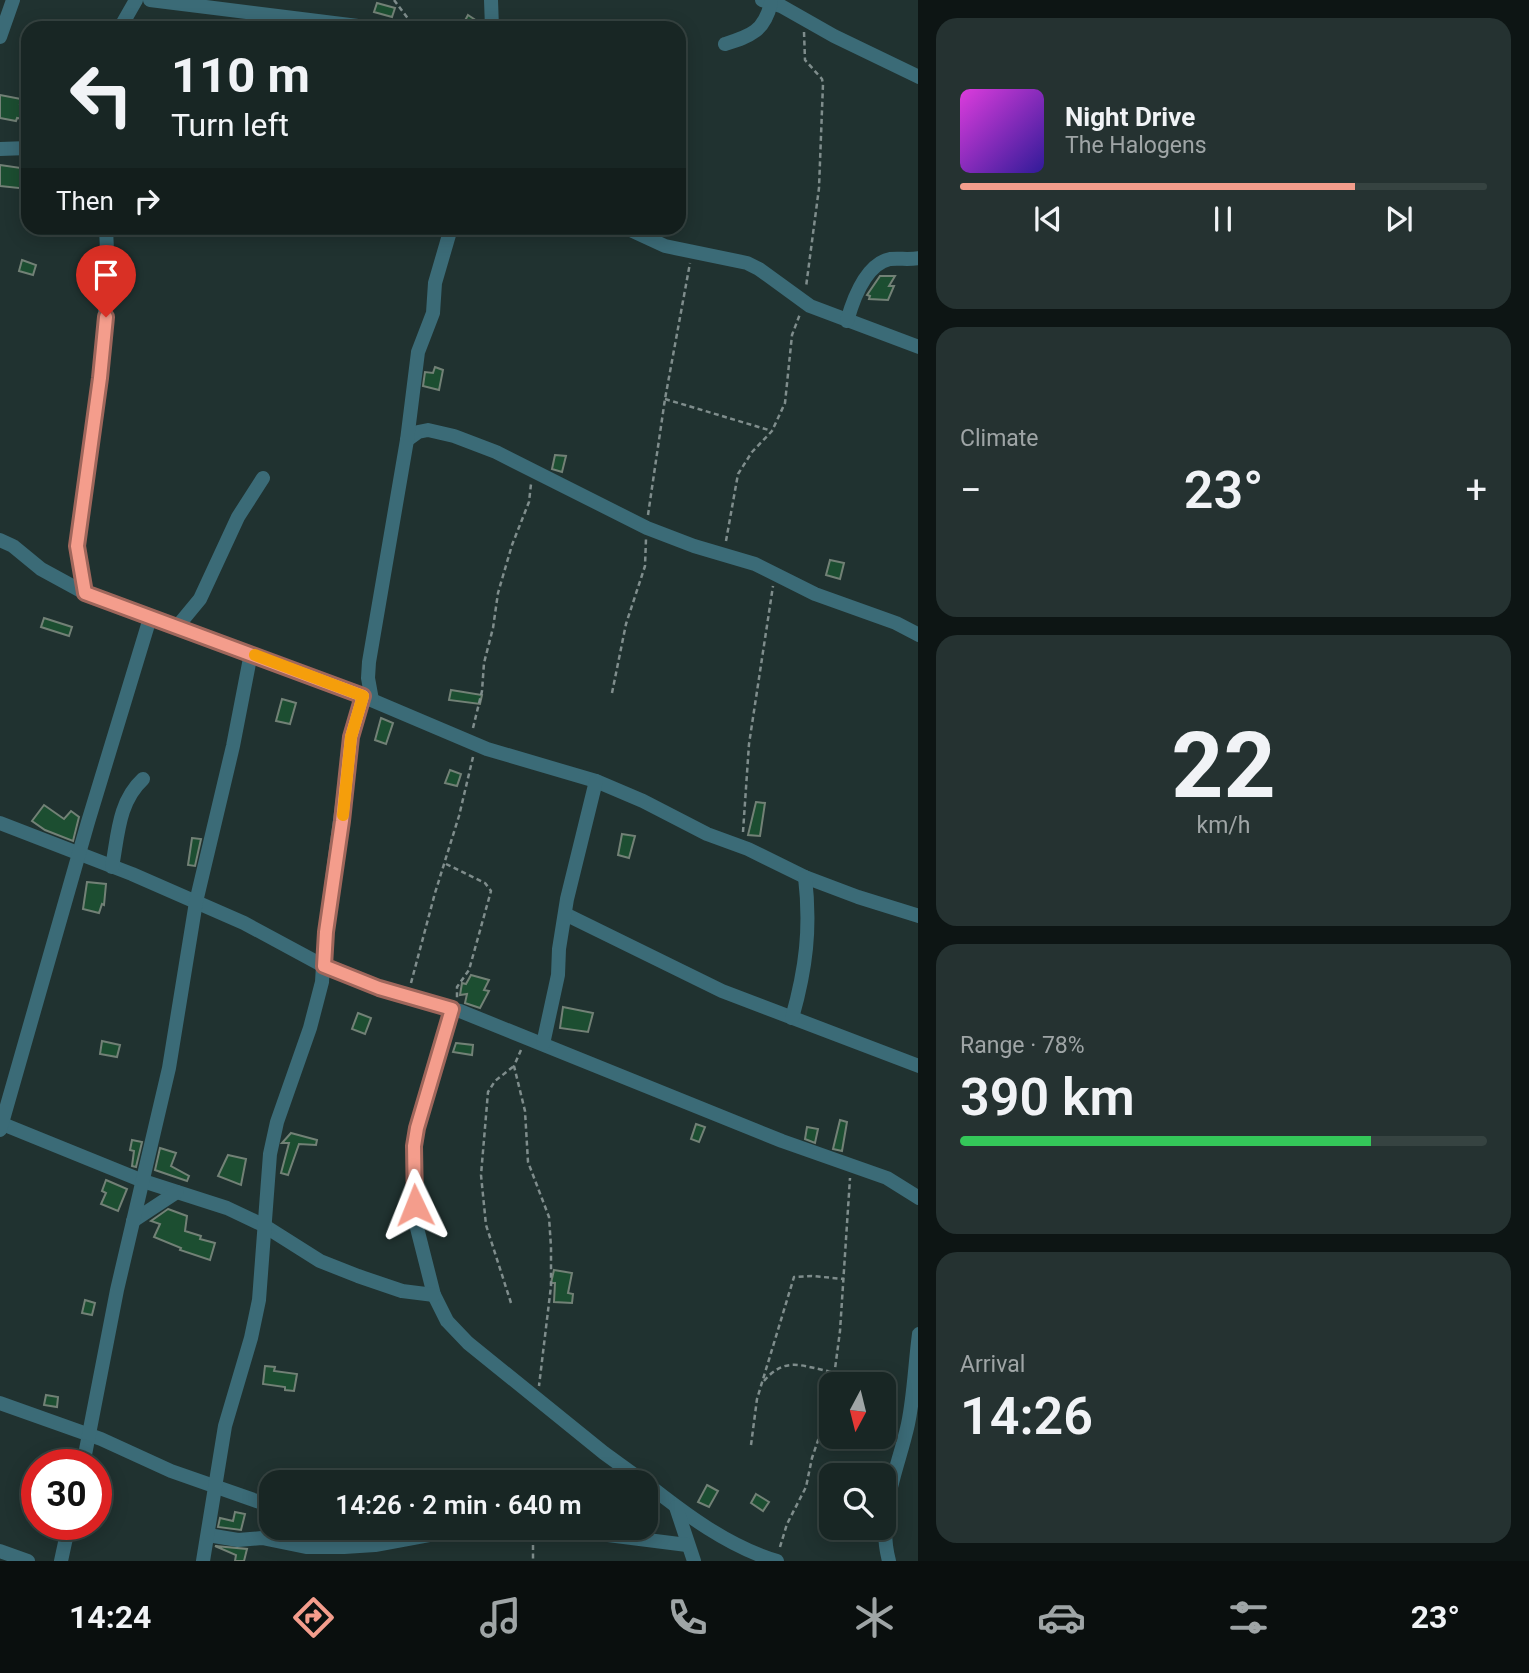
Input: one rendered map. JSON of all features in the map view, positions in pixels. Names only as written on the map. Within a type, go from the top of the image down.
[{"type":"street","points":[[0,37],[13,0]]},
{"type":"street","points":[[124,21],[136,0]]},
{"type":"street","points":[[150,0],[321,21]]},
{"type":"street","points":[[491,0],[492,21]]},
{"type":"street","points":[[766,1],[918,77]]},
{"type":"street","points":[[724,44],[757,31],[768,15],[766,1]]},
{"type":"street","points":[[0,149],[21,148]]},
{"type":"street","points":[[85,593],[77,546],[100,378],[108,273],[106,235]]},
{"type":"street","points":[[203,1561],[225,1426],[251,1338],[259,1300],[270,1154],[277,1122],[318,999],[351,737],[368,698],[368,667],[407,440],[418,352],[433,313],[435,283],[450,235]]},
{"type":"street","points":[[641,235],[689,253],[715,255],[747,263],[804,302],[918,347]]},
{"type":"street","points":[[847,320],[853,301],[875,267],[886,260],[918,258]]},
{"type":"street","points":[[407,440],[418,432],[440,432],[487,449],[647,528],[694,546],[755,564],[815,594],[896,623],[918,635]]},
{"type":"street","points":[[176,628],[200,599],[238,517],[263,478]]},
{"type":"street","points":[[0,540],[13,546],[41,569],[85,593],[345,689],[473,743],[596,781],[643,800],[707,834],[742,846],[805,877],[918,916]]},
{"type":"street","points":[[150,618],[1,1126],[143,1181],[207,1199],[263,1224],[320,1261],[402,1291],[433,1295]]},
{"type":"street","points":[[86,1449],[117,1290],[169,1068],[196,902],[233,746],[251,653]]},
{"type":"street","points":[[345,689],[359,681],[368,667]]},
{"type":"street","points":[[112,867],[119,822],[133,788],[143,779]]},
{"type":"street","points":[[536,1042],[558,975],[565,914],[596,781]]},
{"type":"street","points":[[0,823],[244,923],[324,966],[408,997],[456,1010],[782,1141],[887,1178],[918,1198]]},
{"type":"street","points":[[792,1018],[802,985],[809,933],[805,877]]},
{"type":"street","points":[[565,914],[722,990],[918,1066]]},
{"type":"street","points":[[456,1010],[421,1110],[414,1146],[416,1224],[433,1295],[447,1321],[468,1343],[627,1470]]},
{"type":"street","points":[[134,1221],[177,1192]]},
{"type":"street","points":[[888,1561],[887,1502],[908,1424],[918,1334]]},
{"type":"street","points":[[0,1403],[89,1434],[138,1458],[259,1502]]},
{"type":"street","points":[[658,1493],[743,1548],[771,1558]]},
{"type":"street","points":[[676,1507],[694,1561]]},
{"type":"street","points":[[208,1535],[238,1540],[259,1538]]},
{"type":"street","points":[[61,1561],[66,1540]]},
{"type":"street","points":[[272,1540],[306,1547],[375,1545],[402,1540]]},
{"type":"street","points":[[648,1540],[687,1545]]},
{"type":"street","points":[[0,1551],[28,1561]]},
{"type":"path","points":[[394,0],[410,21]]},
{"type":"path","points":[[724,554],[737,474],[752,452],[772,431],[785,404],[792,335],[804,302],[819,188],[823,84],[804,56],[804,18]]},
{"type":"path","points":[[612,693],[626,624],[645,566],[647,528],[665,399],[690,263],[689,253]]},
{"type":"path","points":[[665,399],[772,431]]},
{"type":"path","points":[[408,997],[435,893],[446,864],[473,743],[484,663],[498,593],[512,545],[529,502],[532,470]]},
{"type":"path","points":[[742,846],[750,744],[775,575]]},
{"type":"path","points":[[446,864],[475,878],[491,891],[468,970],[457,990],[456,1010]]},
{"type":"path","points":[[536,1042],[517,1056],[514,1066],[525,1111],[528,1162],[549,1217],[551,1286],[538,1398]]},
{"type":"path","points":[[511,1303],[486,1225],[481,1175],[488,1092],[495,1082],[514,1066]]},
{"type":"path","points":[[762,1383],[778,1366],[786,1364],[833,1372],[840,1331],[850,1165]]},
{"type":"path","points":[[751,1445],[754,1411],[794,1277],[844,1279]]},
{"type":"path","points":[[771,1558],[806,1487],[819,1437]]},
{"type":"path","points":[[531,1540],[533,1561]]},
{"type":"building","points":[[377,3],[395,8],[392,17],[374,12]]},
{"type":"building","points":[[468,15],[477,21],[465,21]]},
{"type":"building","points":[[0,95],[21,99],[21,119],[17,118],[16,121],[0,118]]},
{"type":"building","points":[[0,165],[21,168],[21,188],[0,186]]},
{"type":"building","points":[[22,260],[36,265],[33,275],[19,271]]},
{"type":"building","points":[[880,276],[895,276],[889,286],[894,286],[888,300],[869,299],[870,296],[867,295]]},
{"type":"building","points":[[435,367],[443,370],[439,390],[423,386],[425,372],[433,373]]},
{"type":"building","points":[[555,455],[566,456],[562,472],[552,469]]},
{"type":"building","points":[[830,560],[844,563],[840,579],[826,575]]},
{"type":"building","points":[[44,618],[72,627],[69,636],[41,627]]},
{"type":"building","points":[[451,690],[482,695],[480,704],[449,700]]},
{"type":"building","points":[[282,699],[296,703],[290,724],[276,721]]},
{"type":"building","points":[[381,718],[393,723],[386,744],[375,740]]},
{"type":"building","points":[[450,770],[461,774],[457,786],[445,783]]},
{"type":"building","points":[[756,802],[765,803],[760,836],[748,835]]},
{"type":"building","points":[[44,805],[64,819],[71,811],[79,817],[73,841],[45,830],[32,821]]},
{"type":"building","points":[[622,834],[635,836],[629,858],[618,855]]},
{"type":"building","points":[[192,838],[201,839],[195,866],[188,865]]},
{"type":"building","points":[[87,882],[106,884],[104,905],[102,904],[99,913],[83,909]]},
{"type":"building","points":[[471,975],[489,980],[484,990],[489,991],[480,1008],[465,1003],[467,994],[460,995],[462,983],[466,984]]},
{"type":"building","points":[[563,1007],[593,1013],[588,1032],[560,1028]]},
{"type":"building","points":[[358,1013],[371,1018],[365,1034],[352,1029]]},
{"type":"building","points":[[102,1041],[120,1045],[117,1057],[100,1054]]},
{"type":"building","points":[[456,1043],[473,1045],[472,1055],[453,1052]]},
{"type":"building","points":[[840,1120],[847,1122],[842,1151],[833,1149]]},
{"type":"building","points":[[696,1124],[705,1127],[699,1142],[691,1139]]},
{"type":"building","points":[[807,1127],[818,1129],[815,1143],[805,1139]]},
{"type":"building","points":[[291,1133],[317,1140],[316,1145],[299,1144],[288,1175],[281,1173],[289,1143],[282,1143]]},
{"type":"building","points":[[132,1140],[142,1142],[136,1167],[132,1166]]},
{"type":"building","points":[[160,1148],[176,1153],[171,1166],[189,1176],[187,1181],[155,1170]]},
{"type":"building","points":[[228,1155],[246,1159],[241,1185],[218,1176]]},
{"type":"building","points":[[106,1180],[127,1189],[118,1211],[101,1204],[106,1193],[102,1191]]},
{"type":"building","points":[[168,1209],[187,1216],[185,1231],[215,1243],[210,1260],[180,1250],[181,1248],[154,1237],[160,1224],[151,1221]]},
{"type":"building","points":[[554,1270],[572,1273],[568,1293],[573,1294],[572,1303],[554,1302],[555,1283],[551,1283]]},
{"type":"building","points":[[85,1300],[95,1303],[92,1315],[82,1313]]},
{"type":"building","points":[[265,1366],[275,1367],[274,1371],[297,1374],[294,1391],[263,1384]]},
{"type":"building","points":[[46,1395],[58,1397],[57,1407],[44,1405]]},
{"type":"building","points":[[707,1485],[718,1491],[709,1507],[698,1502]]},
{"type":"building","points":[[756,1494],[769,1502],[763,1511],[751,1503]]},
{"type":"building","points":[[235,1512],[245,1514],[241,1530],[218,1527],[220,1518],[233,1521]]},
{"type":"building","points":[[215,1546],[247,1549],[244,1561],[235,1561],[236,1555]]},
{"type":"slow traffic","points":[[255,655],[363,696],[351,737],[343,815]]},
{"type":"route","points":[[106,317],[77,546],[85,593],[363,696],[351,737],[324,966],[379,988],[452,1009],[417,1128],[414,1146],[415,1205]]}]
